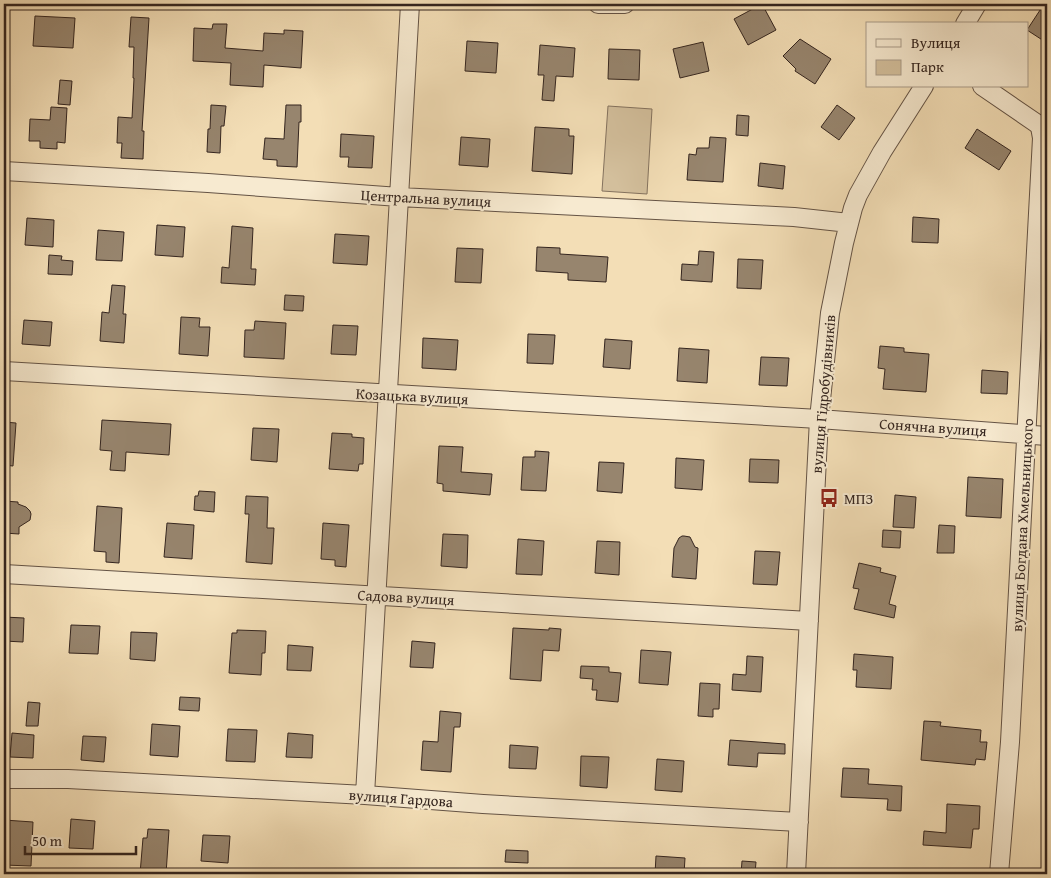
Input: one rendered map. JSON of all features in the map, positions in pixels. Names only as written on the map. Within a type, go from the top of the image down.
[{"type":"street","points":[[365,795],[410,4]]},
{"type":"street","points":[[598,4],[625,4]]},
{"type":"street","points":[[965,22],[977,4]]},
{"type":"street","name":"вулиця Гідробудівників","points":[[796,874],[820,419],[830,313],[837,272],[853,208],[882,152],[923,88]]},
{"type":"street","name":"вулиця Богдана Хмельницького","points":[[985,88],[1032,120],[1040,127],[1041,132],[1010,742],[999,874]]},
{"type":"street","name":"Центральна вулиця","points":[[4,171],[399,197],[794,217],[849,223]]},
{"type":"street","name":"Козацька вулиця","points":[[4,371],[820,419]]},
{"type":"street","name":"Сонячна вулиця","points":[[820,419],[1047,436]]},
{"type":"street","name":"Садова вулиця","points":[[4,574],[809,621]]},
{"type":"street","name":"вулиця Гардова","points":[[4,779],[68,779],[365,795],[799,822]]},
{"type":"green space","points":[[608,106],[652,109],[647,194],[602,191]]},
{"type":"building","points":[[762,4],[776,30],[748,45],[734,19]]},
{"type":"building","points":[[1044,4],[1047,4],[1047,43],[1028,31]]},
{"type":"building","points":[[35,16],[75,18],[73,48],[33,46]]},
{"type":"building","points":[[131,17],[149,18],[142,131],[144,131],[143,159],[121,158],[122,143],[117,143],[118,117],[132,118],[134,47],[129,47]]},
{"type":"building","points":[[213,24],[227,24],[225,48],[263,51],[264,33],[284,34],[284,30],[303,31],[301,68],[264,65],[263,87],[230,85],[231,63],[193,61],[194,28],[212,29]]},
{"type":"building","points":[[800,39],[831,59],[815,84],[795,71],[796,69],[783,56]]},
{"type":"building","points":[[467,41],[498,43],[496,73],[465,71]]},
{"type":"building","points":[[703,42],[709,71],[680,78],[673,49]]},
{"type":"building","points":[[540,45],[575,48],[573,77],[556,76],[554,101],[542,100],[544,75],[538,75]]},
{"type":"building","points":[[609,49],[640,50],[639,80],[608,79]]},
{"type":"building","points":[[60,80],[72,81],[70,105],[58,104]]},
{"type":"building","points":[[211,105],[226,106],[224,126],[221,126],[220,153],[207,152]]},
{"type":"building","points":[[286,105],[301,105],[297,167],[277,166],[277,160],[263,159],[265,138],[284,139]]},
{"type":"building","points":[[837,105],[855,118],[839,140],[821,127]]},
{"type":"building","points":[[51,107],[67,108],[65,143],[57,142],[57,149],[40,148],[40,141],[29,141],[30,119],[50,120]]},
{"type":"building","points":[[737,115],[749,116],[748,136],[736,135]]},
{"type":"building","points":[[535,127],[569,129],[569,136],[574,136],[572,174],[532,171]]},
{"type":"building","points":[[977,129],[1011,151],[999,170],[965,148]]},
{"type":"building","points":[[341,134],[374,136],[372,168],[348,167],[349,157],[340,157]]},
{"type":"building","points":[[461,137],[490,139],[488,167],[459,165]]},
{"type":"building","points":[[710,137],[726,138],[723,182],[687,180],[689,154],[696,155],[697,148],[709,148]]},
{"type":"building","points":[[760,163],[785,166],[783,189],[758,186]]},
{"type":"building","points":[[913,217],[939,219],[938,243],[912,242]]},
{"type":"building","points":[[27,218],[54,220],[53,247],[25,245]]},
{"type":"building","points":[[157,225],[185,227],[183,257],[155,255]]},
{"type":"building","points":[[232,226],[253,228],[251,269],[256,269],[255,285],[221,283],[222,267],[229,268]]},
{"type":"building","points":[[98,230],[124,232],[122,261],[96,260]]},
{"type":"building","points":[[335,234],[369,236],[367,265],[333,263]]},
{"type":"building","points":[[537,247],[560,248],[560,254],[608,257],[606,282],[568,280],[568,273],[536,271]]},
{"type":"building","points":[[457,248],[483,249],[481,283],[455,282]]},
{"type":"building","points":[[699,251],[714,252],[712,282],[681,280],[682,264],[698,265]]},
{"type":"building","points":[[49,255],[62,256],[61,260],[73,261],[72,275],[48,274]]},
{"type":"building","points":[[738,259],[763,260],[761,289],[737,288]]},
{"type":"building","points":[[112,285],[125,286],[123,314],[126,314],[124,343],[100,341],[102,312],[109,313]]},
{"type":"building","points":[[285,295],[304,296],[303,311],[284,310]]},
{"type":"building","points":[[181,317],[200,318],[199,327],[210,327],[208,356],[179,354]]},
{"type":"building","points":[[24,320],[52,322],[50,346],[22,344]]},
{"type":"building","points":[[255,321],[286,323],[284,359],[244,357],[245,330],[254,330]]},
{"type":"building","points":[[333,325],[358,326],[356,355],[331,354]]},
{"type":"building","points":[[528,334],[555,335],[553,364],[527,363]]},
{"type":"building","points":[[423,338],[458,340],[456,370],[422,368]]},
{"type":"building","points":[[605,339],[632,341],[630,369],[603,367]]},
{"type":"building","points":[[880,346],[904,348],[904,352],[929,354],[926,392],[883,389],[885,369],[878,368]]},
{"type":"building","points":[[679,348],[709,350],[707,383],[677,381]]},
{"type":"building","points":[[761,357],[789,358],[787,386],[759,385]]},
{"type":"building","points":[[982,370],[1008,372],[1007,394],[981,393]]},
{"type":"building","points":[[102,420],[171,424],[169,455],[126,452],[125,471],[110,470],[112,451],[100,450]]},
{"type":"building","points":[[4,422],[16,423],[13,466],[4,465]]},
{"type":"building","points":[[253,428],[279,429],[277,462],[251,460]]},
{"type":"building","points":[[332,433],[352,434],[352,437],[364,438],[363,464],[359,464],[358,471],[329,469]]},
{"type":"building","points":[[439,446],[463,447],[461,472],[492,474],[490,495],[443,491],[443,484],[437,483]]},
{"type":"building","points":[[535,451],[549,452],[546,491],[521,490],[523,457],[535,457]]},
{"type":"building","points":[[676,458],[704,460],[702,490],[675,488]]},
{"type":"building","points":[[750,459],[779,460],[778,483],[749,482]]},
{"type":"building","points":[[599,462],[624,463],[622,493],[597,491]]},
{"type":"building","points":[[968,477],[1003,479],[1001,518],[966,516]]},
{"type":"building","points":[[199,491],[215,492],[214,512],[194,510],[195,496],[198,496]]},
{"type":"building","points":[[895,495],[916,497],[914,528],[893,527]]},
{"type":"building","points":[[246,496],[268,497],[267,528],[274,528],[272,564],[246,562],[249,514],[245,514]]},
{"type":"building","points":[[4,501],[18,502],[18,504],[30,511],[30,520],[19,527],[19,534],[4,533]]},
{"type":"building","points":[[97,506],[122,508],[119,563],[106,562],[106,552],[94,551]]},
{"type":"building","points":[[167,523],[194,525],[192,559],[164,557]]},
{"type":"building","points":[[323,523],[349,525],[346,567],[335,566],[335,560],[321,559]]},
{"type":"building","points":[[939,525],[955,526],[954,553],[937,553]]},
{"type":"building","points":[[883,530],[901,531],[900,548],[882,547]]},
{"type":"building","points":[[443,534],[468,535],[467,568],[441,566]]},
{"type":"building","points":[[682,536],[690,537],[695,547],[698,548],[696,579],[672,577],[674,548]]},
{"type":"building","points":[[518,539],[544,541],[542,575],[516,574]]},
{"type":"building","points":[[597,541],[620,542],[619,575],[595,573]]},
{"type":"building","points":[[755,551],[780,552],[777,585],[753,584]]},
{"type":"building","points":[[859,563],[881,568],[880,572],[896,576],[889,604],[896,606],[894,618],[854,609],[859,589],[853,588]]},
{"type":"building","points":[[4,617],[24,618],[23,642],[4,641]]},
{"type":"building","points":[[71,625],[100,626],[98,654],[69,653]]},
{"type":"building","points":[[513,628],[561,629],[559,651],[543,650],[541,681],[510,679]]},
{"type":"building","points":[[237,630],[266,631],[261,675],[229,673],[232,633],[237,633]]},
{"type":"building","points":[[131,632],[157,633],[155,661],[130,659]]},
{"type":"building","points":[[412,641],[435,643],[433,668],[410,667]]},
{"type":"building","points":[[288,645],[313,647],[311,671],[287,670]]},
{"type":"building","points":[[641,650],[671,652],[668,685],[639,683]]},
{"type":"building","points":[[854,654],[893,657],[891,689],[856,687],[857,670],[853,670]]},
{"type":"building","points":[[747,656],[763,657],[761,692],[732,690],[733,674],[746,675]]},
{"type":"building","points":[[581,666],[609,667],[609,672],[621,673],[618,702],[596,700],[597,690],[592,690],[593,679],[580,678]]},
{"type":"building","points":[[700,683],[720,684],[719,709],[713,709],[713,717],[698,716]]},
{"type":"building","points":[[180,697],[200,698],[199,711],[179,710]]},
{"type":"building","points":[[28,702],[40,703],[38,726],[26,726]]},
{"type":"building","points":[[440,711],[461,713],[460,727],[454,727],[451,772],[421,770],[423,741],[438,742]]},
{"type":"building","points":[[924,721],[941,722],[940,726],[981,730],[980,742],[987,742],[985,760],[976,759],[975,765],[921,760]]},
{"type":"building","points":[[152,724],[180,726],[178,757],[150,755]]},
{"type":"building","points":[[228,729],[257,730],[255,762],[226,761]]},
{"type":"building","points":[[12,733],[34,735],[33,758],[10,757]]},
{"type":"building","points":[[288,733],[313,735],[312,758],[286,757]]},
{"type":"building","points":[[83,736],[106,737],[104,762],[81,760]]},
{"type":"building","points":[[730,740],[785,744],[785,754],[758,753],[757,767],[728,765]]},
{"type":"building","points":[[510,745],[538,747],[536,769],[509,768]]},
{"type":"building","points":[[581,756],[609,757],[607,788],[580,786]]},
{"type":"building","points":[[657,759],[684,761],[682,792],[655,790]]},
{"type":"building","points":[[843,768],[869,769],[868,784],[902,786],[901,811],[887,810],[888,799],[841,797]]},
{"type":"building","points":[[947,804],[980,806],[979,829],[973,829],[971,848],[923,845],[924,831],[946,833]]},
{"type":"building","points":[[71,819],[95,821],[93,849],[69,848]]},
{"type":"building","points":[[4,820],[33,822],[31,866],[4,865]]},
{"type":"building","points":[[148,829],[169,830],[166,874],[140,874],[143,838],[147,838]]},
{"type":"building","points":[[203,835],[230,836],[228,863],[201,861]]},
{"type":"building","points":[[506,850],[528,851],[528,863],[505,862]]},
{"type":"building","points":[[656,856],[685,858],[684,874],[655,874]]},
{"type":"building","points":[[742,861],[756,862],[755,874],[741,874]]},
{"type":"place","name":"МПЗ","points":[[829,498]]}]
